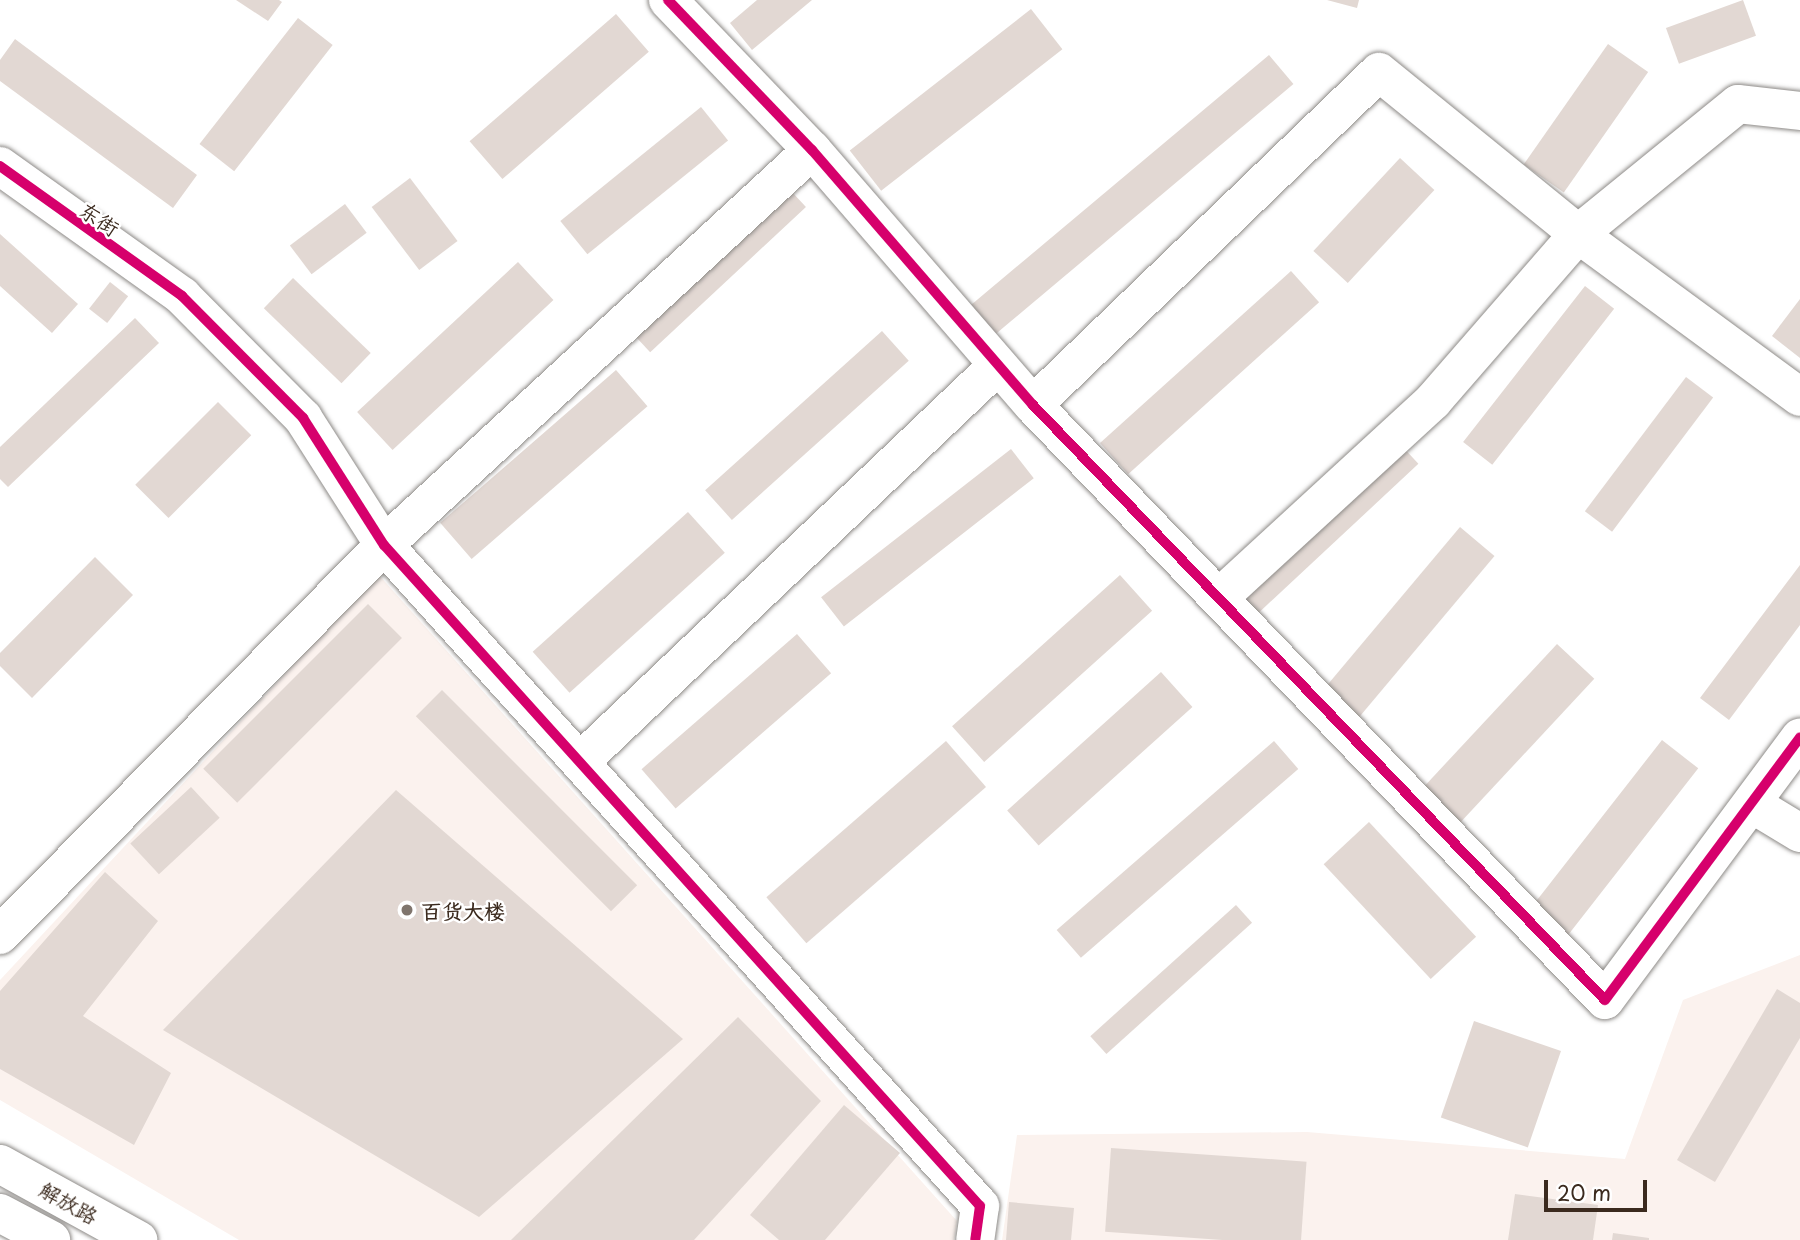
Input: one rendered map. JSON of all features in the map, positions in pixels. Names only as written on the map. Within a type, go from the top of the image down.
[{"type":"main road","points":[[668,0],[811,150],[1034,405],[1222,596],[1605,1000],[1800,737]]},
{"type":"main road","points":[[1034,405],[1379,72],[1396,79],[1578,234],[1800,397]]},
{"type":"main road","points":[[1222,596],[1433,401],[1578,234],[1738,104],[1800,111]]},
{"type":"main road","points":[[0,935],[384,545],[811,150]]},
{"type":"main road","name":"东街","points":[[0,166],[181,296],[303,418],[384,545],[980,1206],[975,1240]]},
{"type":"main road","points":[[580,762],[998,365]]},
{"type":"main road","points":[[1752,804],[1800,832]]},
{"type":"main road","name":"解放路","points":[[0,1164],[138,1240]]},
{"type":"main road","name":"解放路","points":[[0,1213],[51,1240]]},
{"type":"shaded area","points":[[378,574],[957,1221],[954,1240],[239,1240],[0,1100],[0,980]]},
{"type":"shaded area","points":[[1800,955],[1800,1240],[1002,1240],[1017,1135],[1307,1132],[1625,1159],[1683,1000]]},
{"type":"building","points":[[236,0],[279,0],[282,2],[268,21]]},
{"type":"building","points":[[757,0],[812,0],[752,50],[730,23]]},
{"type":"building","points":[[1327,0],[1359,0],[1357,8]]},
{"type":"building","points":[[1743,0],[1756,36],[1679,64],[1666,28]]},
{"type":"building","points":[[1031,9],[1062,49],[881,191],[850,151]]},
{"type":"building","points":[[616,14],[649,52],[502,179],[470,141]]},
{"type":"building","points":[[298,18],[333,45],[234,171],[199,144]]},
{"type":"building","points":[[15,39],[197,175],[173,208],[0,81],[0,60]]},
{"type":"building","points":[[1608,44],[1648,72],[1564,193],[1524,164]]},
{"type":"building","points":[[1269,55],[1293,84],[989,340],[964,311]]},
{"type":"building","points":[[701,107],[728,140],[587,254],[560,221]]},
{"type":"building","points":[[1400,158],[1434,190],[1348,283],[1313,251]]},
{"type":"building","points":[[778,177],[806,207],[650,352],[622,322]]},
{"type":"building","points":[[410,178],[458,241],[419,270],[372,207]]},
{"type":"building","points":[[345,204],[367,233],[312,274],[290,246]]},
{"type":"building","points":[[0,234],[78,304],[52,333],[0,286]]},
{"type":"building","points":[[518,262],[553,300],[393,450],[357,412]]},
{"type":"building","points":[[1291,271],[1319,302],[1128,474],[1100,443]]},
{"type":"building","points":[[293,278],[371,353],[342,383],[264,308]]},
{"type":"building","points":[[110,282],[128,296],[107,323],[89,309]]},
{"type":"building","points":[[1585,286],[1614,309],[1492,465],[1463,442]]},
{"type":"building","points":[[1800,299],[1800,358],[1772,336]]},
{"type":"building","points":[[135,318],[159,343],[8,487],[0,479],[0,447]]},
{"type":"building","points":[[882,331],[909,361],[732,520],[705,490]]},
{"type":"building","points":[[616,370],[647,406],[472,559],[440,523]]},
{"type":"building","points":[[1686,377],[1713,397],[1612,532],[1585,511]]},
{"type":"building","points":[[218,402],[251,435],[169,518],[135,485]]},
{"type":"building","points":[[1385,428],[1418,464],[1256,615],[1223,579]]},
{"type":"building","points":[[1011,449],[1034,478],[844,627],[821,597]]},
{"type":"building","points":[[688,512],[725,553],[569,693],[533,652]]},
{"type":"building","points":[[1460,527],[1494,556],[1359,717],[1325,688]]},
{"type":"building","points":[[95,557],[133,595],[32,698],[0,666],[0,653]]},
{"type":"building","points":[[1800,565],[1800,625],[1729,720],[1700,698]]},
{"type":"building","points":[[1120,575],[1152,611],[984,762],[952,726]]},
{"type":"building","points":[[368,604],[402,638],[237,803],[203,769]]},
{"type":"building","points":[[797,634],[831,673],[676,808],[642,769]]},
{"type":"building","points":[[1557,644],[1594,679],[1454,829],[1417,795]]},
{"type":"building","points":[[1161,672],[1192,707],[1039,845],[1007,811]]},
{"type":"building","points":[[442,690],[637,885],[611,911],[416,716]]},
{"type":"building","points":[[1662,740],[1698,768],[1555,951],[1519,923]]},
{"type":"building","points":[[946,741],[986,787],[806,943],[766,897]]},
{"type":"building","points":[[1274,741],[1298,769],[1081,958],[1057,930]]},
{"type":"building","points":[[191,787],[220,818],[159,874],[130,844]]},
{"type":"building","name":"百货大楼","points":[[396,790],[683,1039],[479,1217],[163,1030]]},
{"type":"building","points":[[1369,822],[1476,937],[1431,979],[1324,864]]},
{"type":"building","points":[[105,872],[158,921],[83,1016],[171,1073],[134,1145],[0,1069],[0,991]]},
{"type":"building","points":[[1236,905],[1252,923],[1106,1054],[1090,1036]]},
{"type":"building","points":[[1777,989],[1800,1003],[1800,1038],[1715,1182],[1677,1160]]},
{"type":"building","points":[[738,1017],[821,1101],[694,1240],[511,1240]]},
{"type":"building","points":[[1474,1021],[1561,1051],[1528,1147],[1441,1117]]},
{"type":"building","points":[[844,1105],[900,1153],[825,1240],[779,1240],[750,1215]]},
{"type":"building","points":[[1111,1148],[1307,1162],[1301,1240],[1222,1240],[1105,1232]]},
{"type":"building","points":[[1515,1194],[1598,1205],[1593,1240],[1508,1240]]},
{"type":"building","points":[[1009,1202],[1074,1208],[1071,1240],[1006,1240]]},
{"type":"building","points":[[1613,1233],[1649,1238],[1649,1240],[1612,1240]]},
{"type":"cycle path","points":[[668,0],[812,150],[1033,405],[1605,1000],[1800,737]]},
{"type":"cycle path","points":[[0,166],[182,296],[303,418],[384,545],[980,1206],[975,1240]]},
{"type":"place","name":"百货大楼","points":[[407,910]]}]
